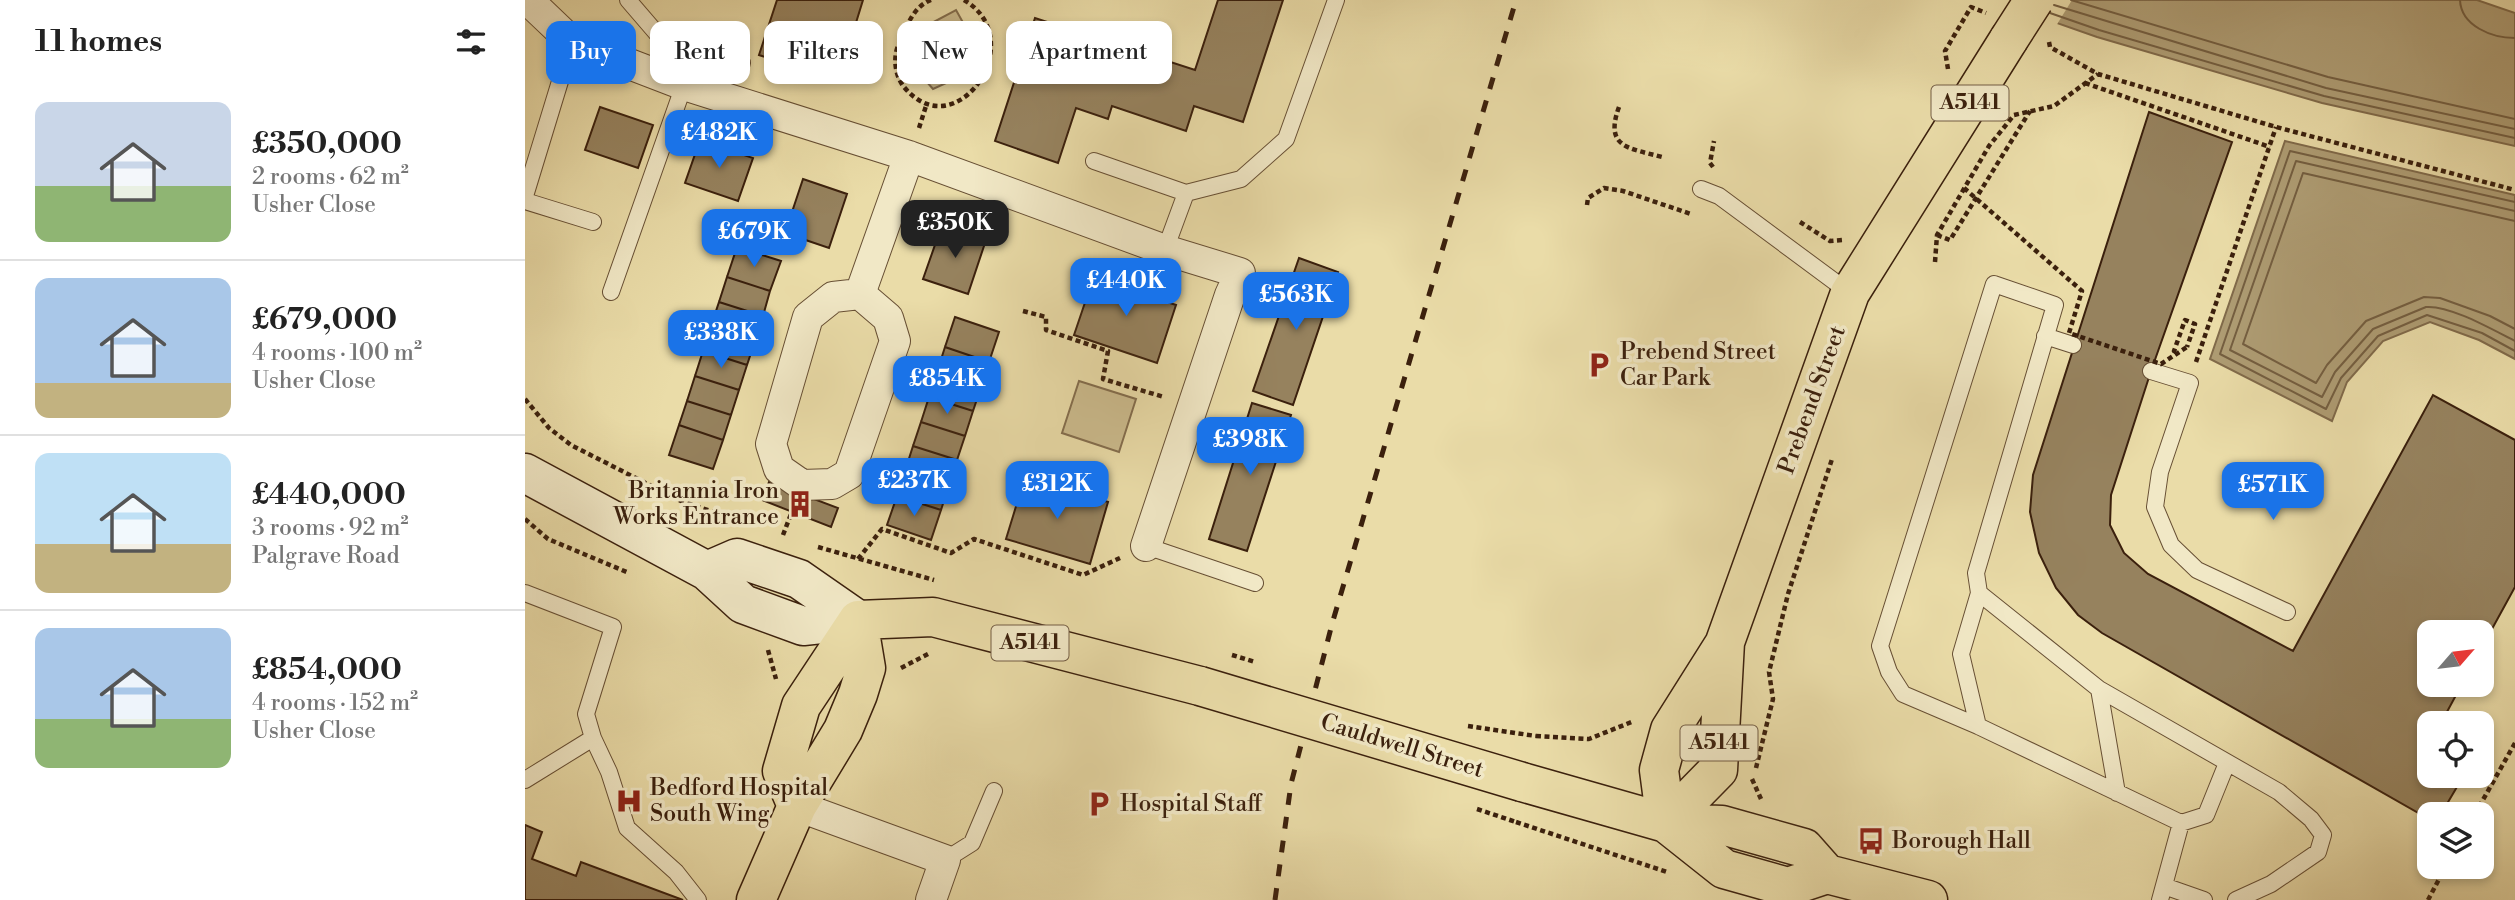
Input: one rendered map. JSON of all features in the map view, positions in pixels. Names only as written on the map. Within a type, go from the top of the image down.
[{"type":"main road","name":"Prebend Street","points":[[1665,822],[1718,770],[1725,642],[1850,293],[2034,0]]},
{"type":"main road","points":[[525,473],[707,571],[743,604],[803,626],[858,620]]},
{"type":"main road","name":"Cauldwell Street","points":[[858,620],[933,617],[1200,686],[1665,822],[1724,869],[1788,887],[1824,887],[1929,900]]},
{"type":"main road","points":[[755,900],[797,806],[782,771],[801,706],[858,620]]},
{"type":"main road","points":[[1665,822],[1659,770],[1670,730],[1725,642]]},
{"type":"street","points":[[529,1],[550,21]]},
{"type":"street","points":[[636,67],[684,85],[909,156],[1165,250],[1240,272],[1146,546]]},
{"type":"street","points":[[860,294],[909,156]]},
{"type":"street","points":[[860,294],[888,318],[895,341],[849,474],[832,484],[802,485],[779,469],[771,443],[807,317],[833,297],[860,294]]},
{"type":"street","points":[[797,806],[945,860],[931,900]]},
{"type":"lane","points":[[628,0],[650,26]]},
{"type":"lane","points":[[1094,161],[1186,193],[1241,179],[1286,139],[1336,0]]},
{"type":"lane","points":[[559,84],[525,199],[593,222]]},
{"type":"lane","points":[[611,292],[684,85]]},
{"type":"lane","points":[[1701,189],[1719,196],[1850,293]]},
{"type":"lane","points":[[1165,250],[1186,193]]},
{"type":"lane","points":[[1978,726],[1961,654],[1979,593],[1976,573],[2055,305],[1994,284],[1880,646],[1889,672],[1903,694],[1978,726],[2181,823],[2206,815],[2227,762]]},
{"type":"lane","points":[[2045,336],[2073,345]]},
{"type":"lane","points":[[2151,371],[2190,383],[2160,472],[2155,507],[2171,545],[2197,570],[2287,612]]},
{"type":"lane","points":[[1146,546],[1255,583]]},
{"type":"lane","points":[[525,593],[613,627],[586,714],[593,738],[610,772],[627,828],[676,872],[698,900]]},
{"type":"lane","points":[[1979,593],[2099,689],[2279,792],[2311,819],[2323,835],[2318,852],[2271,884],[2236,900]]},
{"type":"lane","points":[[2099,689],[2117,793]]},
{"type":"lane","points":[[525,780],[593,738]]},
{"type":"lane","points":[[945,860],[972,843],[994,791]]},
{"type":"lane","points":[[2181,823],[2162,893],[2204,900]]},
{"type":"path","points":[[931,0],[910,18],[895,56],[899,82],[926,106],[949,105],[965,99],[980,83],[992,47],[988,25],[978,9],[964,0]]},
{"type":"path","points":[[1949,77],[1945,51],[1971,7]]},
{"type":"path","points":[[1935,262],[1937,235],[1989,146],[2014,115],[2054,106],[2098,74],[2276,127],[2515,190]]},
{"type":"path","points":[[2085,83],[2270,147]]},
{"type":"path","points":[[1619,107],[1612,125],[1615,137],[1624,146],[1662,157]]},
{"type":"path","points":[[1937,235],[1950,240],[2030,111]]},
{"type":"path","points":[[2190,383],[2276,127]]},
{"type":"path","points":[[1587,205],[1588,198],[1604,188],[1623,191],[1693,215]]},
{"type":"path","points":[[1964,188],[2082,291],[2069,333],[2161,364],[2187,347],[2195,324],[2185,320],[2174,351],[2197,360]]},
{"type":"path","points":[[1023,311],[1047,317],[1046,330],[1108,351],[1103,379],[1195,407]]},
{"type":"path","points":[[525,399],[549,428],[571,445],[681,501],[742,522]]},
{"type":"path","points":[[1751,781],[1759,762],[1773,699],[1769,672],[1785,607],[1834,451]]},
{"type":"path","points":[[525,519],[548,539],[632,574]]},
{"type":"path","points":[[858,559],[882,529],[951,553],[974,539],[1083,575],[1146,546]]},
{"type":"path","points":[[762,639],[774,665],[776,686]]},
{"type":"path","points":[[1232,655],[1258,663]]},
{"type":"path","points":[[1460,724],[1536,736],[1589,739],[1643,718]]},
{"type":"path","points":[[2483,802],[2515,743]]},
{"type":"path","points":[[1516,822],[1680,876]]},
{"type":"path","points":[[2427,900],[2439,879]]},
{"type":"shaded area","points":[[956,10],[962,21],[935,21]]},
{"type":"shaded area","points":[[929,84],[944,84],[933,89]]},
{"type":"shaded area","points":[[1079,381],[1136,399],[1119,452],[1062,433]]},
{"type":"water","points":[[1991,0],[2477,0],[2515,13],[2515,146],[2322,103],[2097,37]]},
{"type":"water","points":[[2285,141],[2515,195],[2515,359],[2479,340],[2430,322],[2383,341],[2347,382],[2332,421],[2210,359]]},
{"type":"pier","points":[[1987,0],[2072,0],[2056,26]]},
{"type":"building","points":[[777,0],[863,0],[857,21],[770,21]]},
{"type":"building","points":[[1218,0],[1283,0],[1243,122],[1194,106],[1186,131],[1112,106],[1108,119],[1076,108],[1058,163],[995,141],[1014,84],[1172,84],[1172,63],[1195,70]]},
{"type":"building","points":[[764,40],[764,57],[759,55]]},
{"type":"building","points":[[600,107],[653,125],[638,168],[585,150]]},
{"type":"building","points":[[2149,112],[2232,142],[2151,371],[2111,495],[2110,525],[2124,553],[2148,574],[2293,651],[2433,395],[2515,440],[2515,587],[2494,625],[2494,620],[2417,620],[2417,697],[2455,697],[2447,711],[2417,711],[2417,788],[2456,788],[2448,802],[2417,802],[2417,812],[2102,633],[2078,615],[2056,588],[2039,553],[2030,512],[2033,475]]},
{"type":"building","points":[[700,140],[753,158],[738,201],[685,183]]},
{"type":"building","points":[[803,179],[847,194],[829,248],[785,233]]},
{"type":"building","points":[[942,225],[986,240],[968,294],[923,279]]},
{"type":"building","points":[[737,247],[781,261],[770,291],[727,277]]},
{"type":"building","points":[[1299,258],[1338,272],[1293,405],[1253,391]]},
{"type":"building","points":[[1094,276],[1116,283],[1119,276],[1158,289],[1154,298],[1176,305],[1157,363],[1074,335]]},
{"type":"building","points":[[727,277],[770,291],[763,316],[719,302]]},
{"type":"building","points":[[719,302],[763,316],[755,341],[711,326]]},
{"type":"building","points":[[955,317],[999,332],[989,362],[945,347]]},
{"type":"building","points":[[711,326],[755,341],[747,365],[703,351]]},
{"type":"building","points":[[945,347],[989,362],[981,387],[937,372]]},
{"type":"building","points":[[703,351],[747,365],[739,390],[695,376]]},
{"type":"building","points":[[937,372],[981,387],[973,411],[929,397]]},
{"type":"building","points":[[695,376],[739,390],[731,415],[687,401]]},
{"type":"building","points":[[929,397],[973,411],[965,436],[921,422]]},
{"type":"building","points":[[687,401],[731,415],[723,440],[679,425]]},
{"type":"building","points":[[1252,403],[1291,415],[1247,551],[1209,539]]},
{"type":"building","points":[[921,422],[965,436],[957,460],[913,446]]},
{"type":"building","points":[[679,425],[723,440],[713,469],[669,455]]},
{"type":"building","points":[[913,446],[957,460],[949,485],[905,471]]},
{"type":"building","points":[[905,471],[949,485],[941,510],[897,496]]},
{"type":"building","points":[[1025,477],[1108,502],[1090,564],[1006,539]]},
{"type":"building","name":"Britannia Iron Works Entrance","points":[[769,482],[838,508],[831,527],[762,500]]},
{"type":"building","points":[[897,496],[941,510],[931,540],[887,525]]},
{"type":"building","points":[[525,825],[542,832],[532,859],[576,876],[581,862],[683,900],[525,900]]},
{"type":"railway","points":[[1275,900],[1291,784],[1332,624],[1516,0]]},
{"type":"place","name":"Prebend Street Car Park","points":[[1599,365]]},
{"type":"place","name":"Britannia Iron Works Entrance","points":[[800,504]]},
{"type":"place","name":"Bedford Hospital South Wing","points":[[629,801]]},
{"type":"place","name":"Hospital Staff","points":[[1099,804]]},
{"type":"place","name":"Borough Hall","points":[[1871,841]]}]
